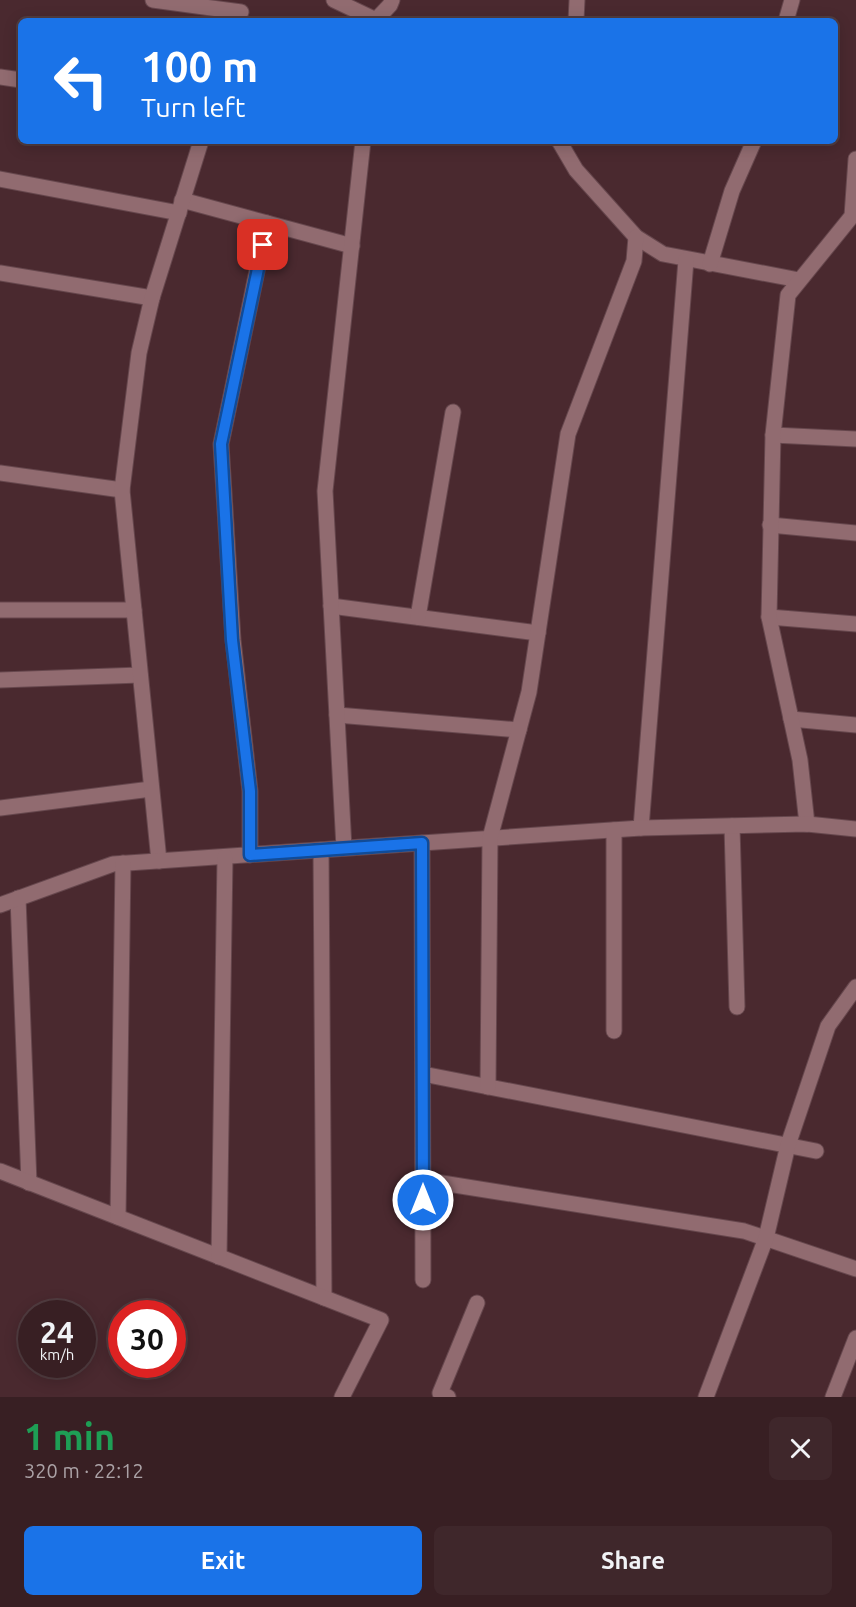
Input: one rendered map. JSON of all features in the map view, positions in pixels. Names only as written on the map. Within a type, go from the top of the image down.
[{"type":"street","points":[[153,0],[241,11]]},
{"type":"street","points":[[334,0],[370,18]]},
{"type":"street","points":[[379,18],[392,0]]},
{"type":"street","points":[[576,18],[577,0]]},
{"type":"street","points":[[787,18],[792,0]]},
{"type":"street","points":[[0,77],[18,80]]},
{"type":"street","points":[[159,861],[122,490],[139,353],[152,298],[200,144]]},
{"type":"street","points":[[344,848],[325,491],[363,144]]},
{"type":"street","points":[[561,144],[576,170],[636,237],[663,254],[799,280]]},
{"type":"street","points":[[711,264],[732,191],[753,144]]},
{"type":"street","points":[[807,824],[800,760],[769,617],[773,435],[788,295],[852,216],[856,159]]},
{"type":"street","points":[[0,179],[180,206],[267,223],[352,246]]},
{"type":"street","points":[[250,855],[250,791],[232,640],[221,444],[267,223]]},
{"type":"street","points":[[488,1087],[490,838],[529,692],[568,434],[634,261],[636,237]]},
{"type":"street","points":[[641,828],[686,260]]},
{"type":"street","points":[[0,273],[152,298]]},
{"type":"street","points":[[418,617],[453,412]]},
{"type":"street","points":[[773,435],[856,439]]},
{"type":"street","points":[[0,473],[122,490]]},
{"type":"street","points":[[770,525],[856,533]]},
{"type":"street","points":[[331,606],[538,633]]},
{"type":"street","points":[[0,610],[134,610]]},
{"type":"street","points":[[769,617],[856,624]]},
{"type":"street","points":[[0,680],[140,675]]},
{"type":"street","points":[[337,715],[519,730]]},
{"type":"street","points":[[790,719],[856,724]]},
{"type":"street","points":[[0,808],[152,789]]},
{"type":"street","points":[[0,905],[113,864],[123,863],[641,828],[807,824],[856,829]]},
{"type":"street","points":[[732,826],[737,1007]]},
{"type":"street","points":[[614,830],[614,1031]]},
{"type":"street","points":[[422,843],[423,1280]]},
{"type":"street","points":[[321,850],[324,1298]]},
{"type":"street","points":[[219,1257],[225,856]]},
{"type":"street","points":[[118,1217],[123,863]]},
{"type":"street","points":[[18,898],[29,1183]]},
{"type":"street","points":[[706,1397],[766,1238],[788,1145],[828,1026],[856,987]]},
{"type":"street","points":[[423,1074],[816,1151]]},
{"type":"street","points":[[0,1171],[381,1320],[342,1397]]},
{"type":"street","points":[[423,1180],[744,1231],[856,1269]]},
{"type":"street","points":[[448,1397],[440,1394],[477,1304]]},
{"type":"street","points":[[833,1397],[856,1338]]},
{"type":"route","points":[[263,245],[221,444],[232,640],[250,791],[250,855],[422,843],[423,1200]]}]
